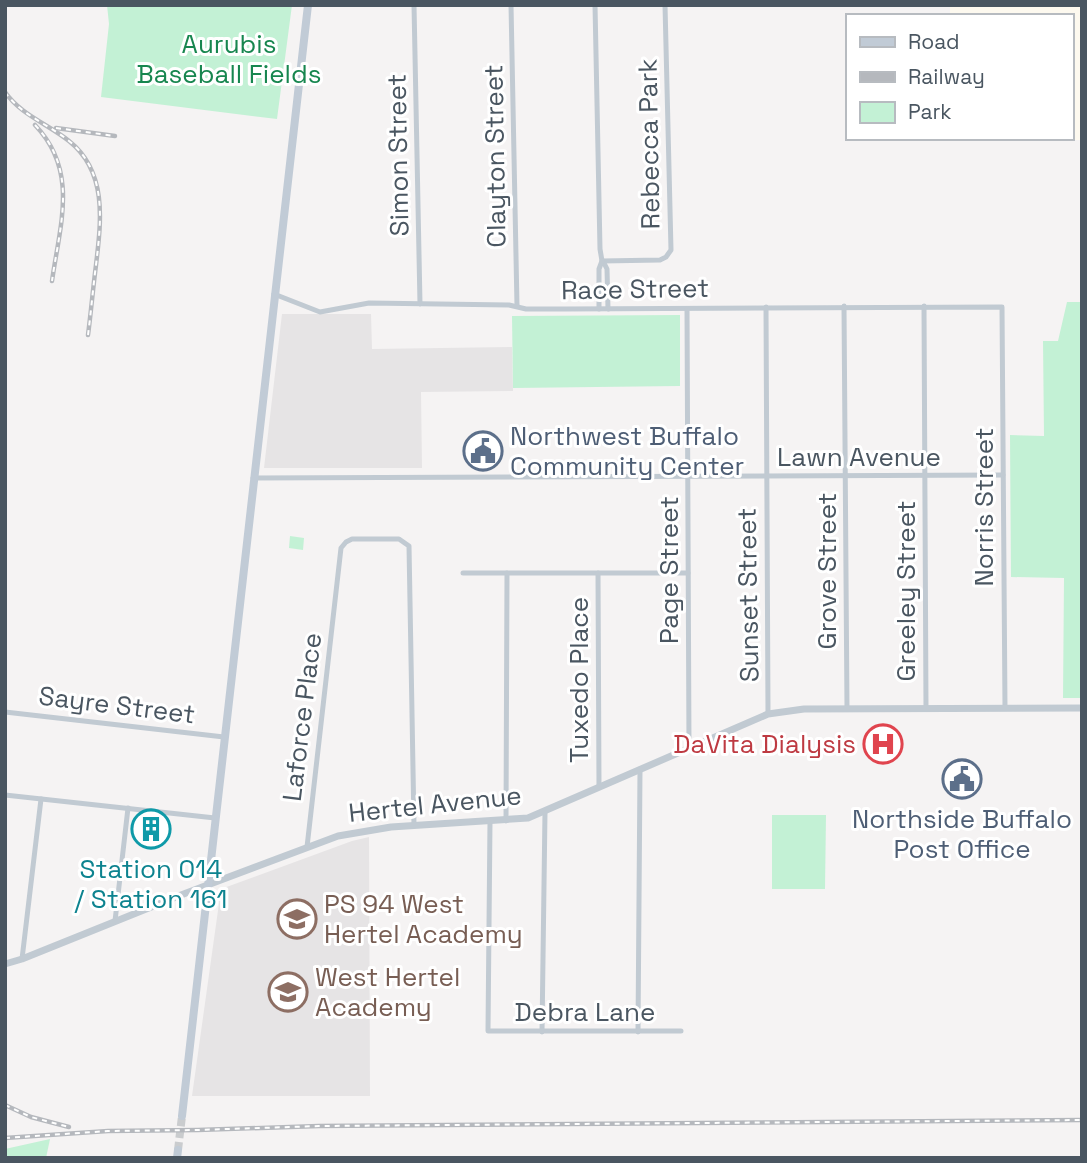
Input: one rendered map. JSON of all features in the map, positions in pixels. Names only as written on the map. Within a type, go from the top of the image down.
[{"type":"main road","points":[[182,1116],[308,5]]},
{"type":"street","name":"Simon Street","points":[[414,5],[420,304]]},
{"type":"street","name":"Clayton Street","points":[[511,5],[517,306]]},
{"type":"street","name":"Rebecca Park","points":[[595,5],[600,248],[607,269],[608,309]]},
{"type":"street","name":"Rebecca Park","points":[[603,261],[660,260],[671,250],[665,5]]},
{"type":"street","name":"Rebecca Park","points":[[599,309],[599,269],[603,261]]},
{"type":"street","name":"Race Street","points":[[274,294],[320,312],[369,303],[517,306],[526,309],[1002,307]]},
{"type":"street","name":"Grove Street","points":[[844,306],[847,709]]},
{"type":"street","name":"Greeley Street","points":[[924,306],[926,708]]},
{"type":"street","name":"Sunset Street","points":[[766,307],[768,714]]},
{"type":"street","name":"Norris Street","points":[[1002,307],[1005,708]]},
{"type":"street","name":"Page Street","points":[[687,309],[689,747]]},
{"type":"street","name":"Lawn Avenue","points":[[253,478],[1003,475]]},
{"type":"street","name":"Laforce Place","points":[[307,847],[341,548],[352,539],[399,538],[407,543],[409,550],[414,825]]},
{"type":"street","points":[[463,573],[688,573]]},
{"type":"street","points":[[506,821],[507,573]]},
{"type":"street","name":"Tuxedo Place","points":[[598,573],[599,787]]},
{"type":"street","name":"Hertel Avenue","points":[[5,964],[338,836],[414,825],[528,818],[768,714],[804,709],[1082,708]]},
{"type":"street","name":"Sayre Street","points":[[5,712],[224,737]]},
{"type":"street","points":[[638,1032],[640,769]]},
{"type":"street","points":[[5,795],[215,818]]},
{"type":"street","points":[[22,959],[41,799]]},
{"type":"street","points":[[115,921],[128,808]]},
{"type":"street","points":[[542,1032],[545,812]]},
{"type":"street","name":"Debra Lane","points":[[490,821],[488,1031],[681,1031]]},
{"type":"shaded area","points":[[950,5],[1082,5],[1082,140],[967,141],[963,140],[1073,140],[1073,14],[950,14]]},
{"type":"shaded area","points":[[282,314],[371,314],[372,349],[512,347],[513,391],[421,392],[422,468],[264,468]]},
{"type":"shaded area","name":"West Hertel Academy","points":[[369,837],[370,1096],[192,1096],[221,889]]},
{"type":"green space","name":"Aurubis Baseball Fields","points":[[107,5],[292,5],[277,119],[101,97],[109,24]]},
{"type":"green space","points":[[1067,302],[1082,302],[1082,698],[1063,698],[1064,578],[1011,577],[1010,435],[1044,436],[1043,341],[1058,341]]},
{"type":"green space","points":[[680,315],[680,386],[513,388],[512,316]]},
{"type":"green space","points":[[290,536],[304,538],[303,550],[289,548]]},
{"type":"green space","points":[[772,815],[826,815],[825,889],[772,889]]},
{"type":"green space","points":[[50,1139],[46,1158],[5,1158],[5,1149]]},
{"type":"tunnel","points":[[178,1150],[182,1116]]},
{"type":"railway","points":[[5,92],[19,107],[61,135],[82,153],[96,183],[100,215],[88,335]]},
{"type":"railway","points":[[35,125],[49,143],[62,180],[62,219],[52,281]]},
{"type":"railway","points":[[56,128],[115,136]]},
{"type":"railway","points":[[5,1105],[31,1117],[69,1127]]},
{"type":"railway","points":[[5,1138],[108,1131],[319,1126],[1082,1120]]},
{"type":"place","name":"Northwest Buffalo Community Center","points":[[483,451]]},
{"type":"place","name":"DaVita Dialysis","points":[[883,744]]},
{"type":"place","name":"Northside Buffalo Post Office","points":[[962,779]]},
{"type":"place","name":"Station 014 / Station 161","points":[[151,829]]},
{"type":"place","name":"PS 94 West Hertel Academy","points":[[297,919]]},
{"type":"place","name":"West Hertel Academy","points":[[288,992]]}]
